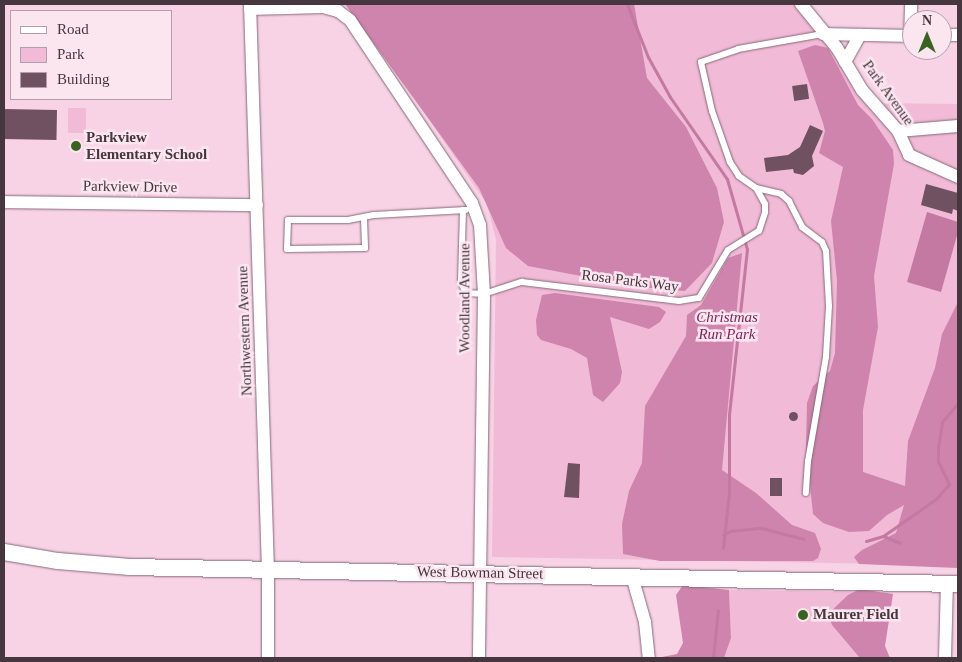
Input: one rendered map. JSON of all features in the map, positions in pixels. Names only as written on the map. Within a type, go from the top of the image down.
[{"type":"street","name":"Park Avenue","points":[[802,4],[845,62],[862,90],[898,132],[909,155],[958,177]]},
{"type":"street","name":"Northwestern Avenue","points":[[250,6],[268,572],[268,658]]},
{"type":"street","name":"Woodland Avenue","points":[[250,6],[323,7],[338,11],[350,20],[469,210],[483,248],[479,658]]},
{"type":"street","points":[[823,34],[902,36]]},
{"type":"street","points":[[845,62],[860,35]]},
{"type":"street","points":[[898,132],[958,126]]},
{"type":"street","name":"Parkview Drive","points":[[4,202],[257,205]]},
{"type":"street","name":"West Bowman Street","points":[[4,552],[58,561],[130,568],[268,572],[480,573],[953,584]]},
{"type":"street","points":[[632,576],[645,622],[649,658]]},
{"type":"street","points":[[945,658],[953,584]]},
{"type":"lane","name":"Rosa Parks Way","points":[[484,294],[522,282],[679,301],[699,298],[728,250],[759,231],[765,212],[756,188],[740,176],[730,162],[712,111],[700,62],[738,49],[823,34]]},
{"type":"lane","points":[[756,188],[781,194],[789,200],[802,227],[822,242],[826,251],[829,306],[826,357],[808,461],[806,493]]},
{"type":"lane","points":[[364,218],[365,248],[287,249],[288,220],[364,218],[401,212],[469,210],[462,289],[466,293],[484,294]]},
{"type":"green space","points":[[345,4],[634,4],[647,78],[686,127],[717,188],[724,222],[712,263],[685,291],[640,287],[528,266],[506,248],[479,188]]},
{"type":"green space","name":"Christmas Run Park","points":[[438,4],[801,4],[869,103],[958,104],[958,522],[945,565],[492,557],[496,240],[487,204],[408,89]]},
{"type":"green space","points":[[815,45],[828,48],[858,105],[872,119],[893,150],[894,164],[874,276],[878,327],[863,410],[863,472],[905,486],[908,441],[935,368],[942,334],[958,302],[958,568],[859,564],[854,557],[862,550],[896,533],[904,505],[887,515],[869,531],[849,532],[823,523],[813,514],[806,446],[807,403],[813,386],[830,371],[835,353],[837,281],[831,221],[843,167],[819,153],[825,131],[798,51]]},
{"type":"green space","points":[[68,108],[86,108],[86,133],[68,133]]},
{"type":"green space","points":[[742,253],[722,470],[756,493],[792,525],[815,533],[821,549],[818,558],[813,561],[660,561],[623,554],[622,524],[629,491],[642,463],[645,406],[686,336],[687,315],[701,305],[728,258]]},
{"type":"green space","points":[[555,293],[659,307],[666,312],[660,322],[649,329],[610,317],[622,372],[620,383],[603,402],[593,395],[587,358],[571,349],[541,340],[537,335],[536,320],[542,295]]},
{"type":"green space","points":[[683,585],[729,590],[731,638],[724,658],[657,658],[677,654],[683,643],[676,595]]},
{"type":"green space","points":[[860,589],[893,594],[885,646],[890,658],[860,658],[832,625],[828,614],[848,595]]},
{"type":"green space","name":"Maurer Field","points":[[729,590],[876,592],[877,658],[724,658],[731,638]]},
{"type":"shaded area","points":[[927,212],[958,222],[958,232],[941,292],[907,282]]},
{"type":"building","points":[[807,84],[809,99],[794,101],[792,86]]},
{"type":"building","points":[[4,109],[57,110],[56,140],[4,139]]},
{"type":"building","points":[[810,125],[823,131],[812,156],[814,166],[803,175],[794,173],[793,169],[766,172],[764,158],[788,155],[800,147]]},
{"type":"building","points":[[926,184],[958,193],[958,211],[953,209],[952,214],[921,205]]},
{"type":"building","points":[[793,411],[798,416],[793,421],[788,416]]},
{"type":"building","points":[[568,463],[580,464],[579,498],[564,497]]},
{"type":"building","points":[[770,478],[782,478],[782,496],[770,496]]},
{"type":"waterway","points":[[627,4],[648,57],[670,97],[727,179],[747,249],[729,415],[729,493],[723,548]]},
{"type":"waterway","points":[[883,536],[936,499],[949,484],[938,461],[938,448],[942,422],[958,403]]},
{"type":"waterway","points":[[723,535],[730,531],[761,528],[804,539]]},
{"type":"waterway","points":[[866,541],[883,536],[900,543]]},
{"type":"waterway","points":[[713,658],[718,610]]},
{"type":"place","name":"Parkview Elementary School","points":[[76,146]]},
{"type":"place","name":"Maurer Field","points":[[803,615]]}]
